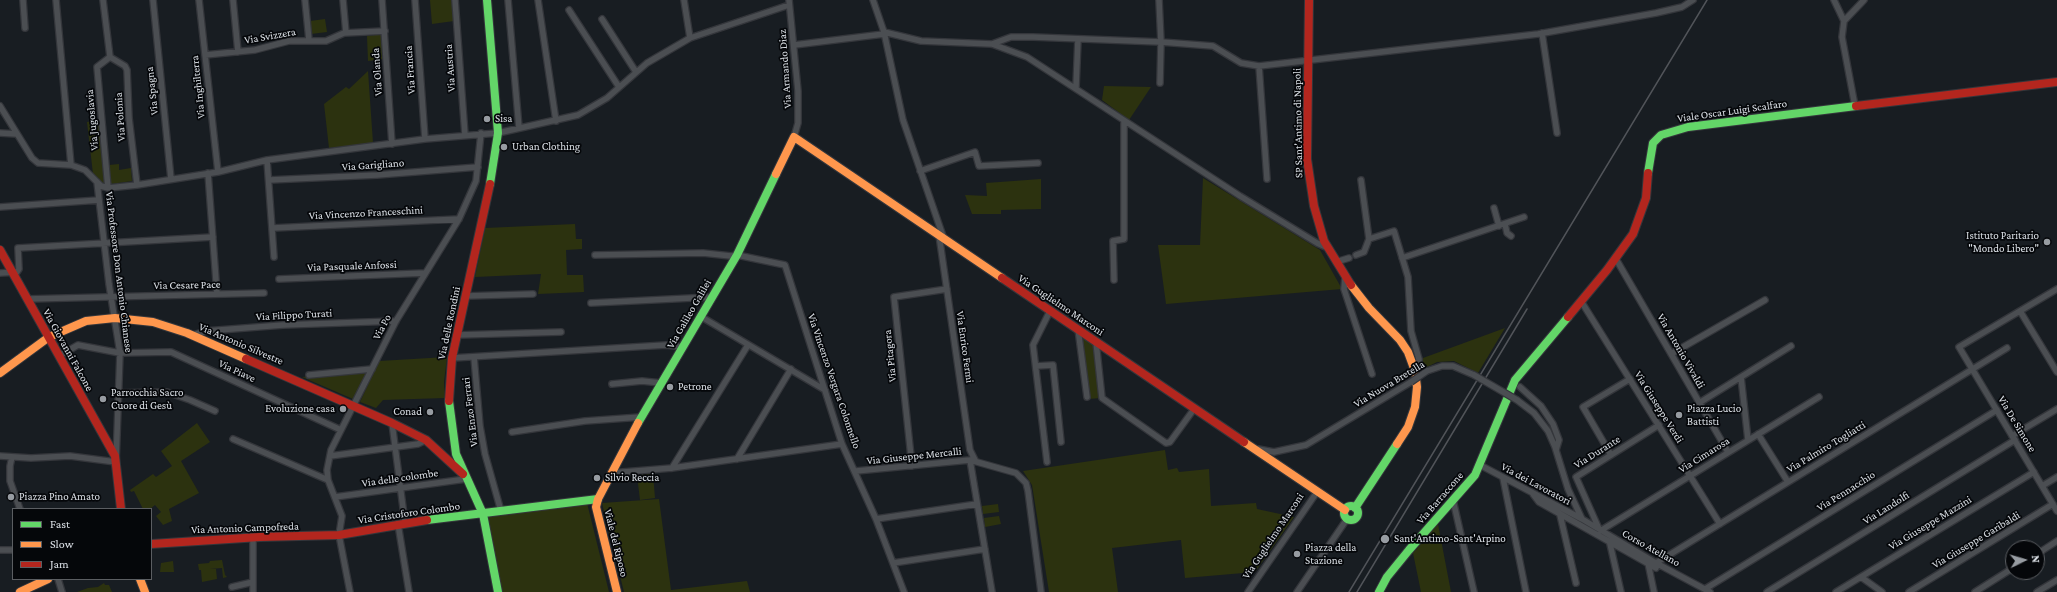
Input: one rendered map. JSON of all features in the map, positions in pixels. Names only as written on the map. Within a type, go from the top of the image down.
[{"type":"street","points":[[23,0],[25,28]]},
{"type":"street","points":[[56,0],[71,165]]},
{"type":"street","points":[[103,0],[110,57]]},
{"type":"street","name":"Via Spagna","points":[[153,0],[171,179]]},
{"type":"street","name":"Via Inghilterra","points":[[199,0],[218,172]]},
{"type":"street","points":[[233,0],[238,52]]},
{"type":"street","points":[[305,0],[309,40]]},
{"type":"street","points":[[343,0],[346,33]]},
{"type":"street","name":"Via Olanda","points":[[382,0],[392,144]]},
{"type":"street","name":"Via Francia","points":[[415,0],[425,139]]},
{"type":"street","name":"Via Austria","points":[[455,0],[465,135]]},
{"type":"street","name":"Via delle Rondini","points":[[487,0],[498,133],[492,174],[452,358],[448,395],[456,454],[482,514],[498,592]]},
{"type":"street","points":[[508,0],[519,128]]},
{"type":"street","points":[[538,0],[556,121]]},
{"type":"street","points":[[684,0],[690,38]]},
{"type":"street","name":"Via Enrico Fermi","points":[[873,0],[884,33],[904,120],[942,237],[947,289],[992,592]]},
{"type":"street","points":[[1159,0],[1161,42],[1160,83]]},
{"type":"street","name":"SP Sant'Antimo di Napoli","points":[[1309,0],[1307,159],[1309,183],[1314,206],[1324,241],[1345,278],[1369,308],[1400,340],[1408,352],[1415,371],[1417,387],[1415,407],[1408,427],[1355,508]]},
{"type":"street","points":[[992,44],[1011,37],[1161,42],[1213,46],[1241,63],[1259,66],[1308,59],[1408,50],[1542,33],[1682,7],[1693,0]]},
{"type":"street","points":[[1834,0],[1844,21],[1842,37],[1855,106]]},
{"type":"street","points":[[1844,21],[1864,0]]},
{"type":"street","points":[[0,106],[32,158],[38,163],[71,165],[85,170],[101,186],[108,188],[137,186],[218,172],[267,160],[425,139],[482,133],[498,133],[578,115],[595,106],[647,63],[690,38],[789,2]]},
{"type":"street","name":"Via Armando Diaz","points":[[789,2],[798,90],[798,123],[794,137]]},
{"type":"street","points":[[569,10],[619,87]]},
{"type":"street","points":[[602,19],[636,72]]},
{"type":"street","name":"Via Svizzera","points":[[204,55],[255,50],[289,41],[326,41],[346,33],[385,31]]},
{"type":"street","points":[[794,45],[884,33],[921,41],[992,44],[1027,56],[1246,200],[1317,243],[1329,248]]},
{"type":"street","points":[[1542,33],[1557,133]]},
{"type":"street","points":[[1076,87],[1078,39]]},
{"type":"street","name":"Via Polonia","points":[[110,57],[125,66],[127,70],[129,118],[137,186]]},
{"type":"street","name":"Via Jugoslavia","points":[[108,188],[97,67],[110,57]]},
{"type":"street","points":[[1259,66],[1267,179]]},
{"type":"street","name":"Viale Oscar Luigi Scalfaro","points":[[1475,475],[1515,380],[1616,259],[1633,234],[1642,213],[1646,198],[1650,154],[1653,143],[1661,135],[1688,127],[2057,82]]},
{"type":"street","points":[[1114,280],[1113,241],[1124,239],[1124,121]]},
{"type":"street","points":[[0,133],[17,134]]},
{"type":"street","name":"Via Po","points":[[350,592],[339,535],[342,516],[328,480],[330,456],[341,430],[396,321],[459,218],[476,181],[482,133]]},
{"type":"street","name":"Via Guglielmo Marconi","points":[[794,137],[1344,510]]},
{"type":"street","name":"Via Galileo Galilei","points":[[594,500],[611,473],[641,417],[737,255],[794,137]]},
{"type":"street","points":[[920,171],[975,152],[979,166],[1038,163]]},
{"type":"street","points":[[267,160],[274,257]]},
{"type":"street","name":"Via Garigliano","points":[[269,180],[377,175],[478,167]]},
{"type":"street","points":[[208,173],[217,294]]},
{"type":"street","points":[[1356,255],[1364,252],[1369,239],[1361,180]]},
{"type":"street","name":"Via Professore Don Antonio Chianese","points":[[97,181],[111,297],[120,353],[116,462]]},
{"type":"street","points":[[0,207],[99,200]]},
{"type":"street","points":[[1494,208],[1502,225],[1511,236]]},
{"type":"street","points":[[1402,258],[1524,217]]},
{"type":"street","name":"Via Vincenzo Franceschini","points":[[273,228],[459,218]]},
{"type":"street","points":[[1369,239],[1394,231],[1408,277],[1411,331],[1419,359],[1417,387]]},
{"type":"street","points":[[0,274],[17,272],[19,269],[18,248],[213,237]]},
{"type":"street","name":"Via Giovanni Falcone","points":[[0,250],[115,456],[121,508]]},
{"type":"street","points":[[595,255],[680,252],[737,255]]},
{"type":"street","name":"Via Vincenzo Vergara Colonnello","points":[[737,255],[785,265],[842,444],[856,471],[904,592]]},
{"type":"street","points":[[1336,262],[1349,258]]},
{"type":"street","name":"Via Antonio Vivaldi","points":[[1616,259],[1728,452]]},
{"type":"street","name":"Via Pasquale Anfossi","points":[[280,279],[425,273]]},
{"type":"street","points":[[1345,278],[1344,289],[1372,374]]},
{"type":"street","name":"Via Pitagora","points":[[912,466],[894,297],[947,289]]},
{"type":"street","points":[[2057,289],[2020,311],[2057,372]]},
{"type":"street","name":"Via Cesare Pace","points":[[27,299],[264,293]]},
{"type":"street","points":[[466,296],[533,294]]},
{"type":"street","points":[[591,303],[712,297]]},
{"type":"street","points":[[1671,354],[1765,300]]},
{"type":"street","name":"Via Giuseppe Verdi","points":[[1581,301],[1720,524]]},
{"type":"street","points":[[1047,462],[1033,345],[1050,311]]},
{"type":"street","name":"Via De Simone","points":[[2020,311],[1959,347],[2057,511]]},
{"type":"street","points":[[700,316],[825,390]]},
{"type":"street","name":"Via Antonio Silvestre","points":[[0,373],[48,337],[86,321],[115,318],[153,322],[193,335],[392,423],[426,440],[466,477]]},
{"type":"street","name":"Via Filippo Turati","points":[[193,335],[206,331],[283,325],[396,321]]},
{"type":"street","points":[[1078,329],[1087,397]]},
{"type":"street","points":[[457,335],[561,332]]},
{"type":"street","points":[[1096,342],[1102,398],[1166,443],[1170,442],[1194,408]]},
{"type":"street","points":[[672,468],[748,344]]},
{"type":"street","name":"Via Piave","points":[[59,356],[78,346],[120,353],[171,352],[341,430]]},
{"type":"street","points":[[452,358],[666,346],[683,347]]},
{"type":"street","points":[[1699,403],[1791,346]]},
{"type":"street","name":"Via Palmiro Togliatti","points":[[1656,563],[2008,348]]},
{"type":"street","name":"Via Enzo Ferrari","points":[[474,357],[480,426],[485,454],[502,511]]},
{"type":"street","points":[[1036,366],[1053,364],[1061,442]]},
{"type":"street","name":"Via Nuova Bretella","points":[[1253,448],[1274,452],[1306,445],[1427,371],[1437,367],[1458,367],[1474,374],[1517,400],[1542,421],[1556,450],[1568,489],[1582,519]]},
{"type":"street","points":[[309,374],[372,369]]},
{"type":"street","points":[[737,459],[791,369]]},
{"type":"street","points":[[1741,377],[1748,440]]},
{"type":"street","points":[[1611,455],[1583,407],[1630,379]]},
{"type":"street","points":[[612,384],[642,381],[661,383]]},
{"type":"street","points":[[1520,387],[1547,413],[1558,437],[1559,444],[1556,450]]},
{"type":"street","points":[[118,393],[167,392],[215,411]]},
{"type":"street","name":"Via Cimarosa","points":[[1600,531],[1819,397]]},
{"type":"street","name":"Via Landolfi","points":[[1767,592],[2014,438],[2057,409]]},
{"type":"street","name":"Via Pennacchio","points":[[1705,591],[1997,410]]},
{"type":"street","points":[[512,432],[585,420],[641,417]]},
{"type":"street","points":[[392,423],[400,489],[401,524],[409,592]]},
{"type":"street","name":"Via Durante","points":[[1600,531],[1576,477],[1659,425]]},
{"type":"street","points":[[1758,434],[1788,482]]},
{"type":"street","points":[[233,439],[328,480]]},
{"type":"street","points":[[330,456],[418,444],[426,440]]},
{"type":"street","points":[[611,473],[672,468],[842,444]]},
{"type":"street","points":[[0,456],[70,456],[116,462]]},
{"type":"street","points":[[12,457],[10,466],[10,481],[20,508]]},
{"type":"street","name":"Via Giuseppe Mercalli","points":[[856,471],[972,460],[1016,473],[1026,483],[1032,513],[1041,592]]},
{"type":"street","name":"Via dei Lavoratori","points":[[1480,465],[1582,519]]},
{"type":"street","name":"Via Giuseppe Mazzini","points":[[1836,592],[1844,589],[1861,577],[2034,472]]},
{"type":"street","name":"Via Barraccone","points":[[1379,592],[1387,577],[1409,550],[1475,475]]},
{"type":"street","name":"Via delle colombe","points":[[335,497],[400,489],[466,477]]},
{"type":"street","points":[[2042,486],[2057,477]]},
{"type":"street","points":[[1503,478],[1526,592]]},
{"type":"street","name":"Via Guglielmo Marconi","points":[[1248,592],[1317,492]]},
{"type":"street","points":[[1533,494],[1539,502],[1610,544],[1656,568],[1656,563]]},
{"type":"street","name":"Via Cristoforo Colombo","points":[[339,535],[401,524],[594,500]]},
{"type":"street","name":"Viale del Riposo","points":[[594,500],[612,592]]},
{"type":"street","name":"Viale del Riposo","points":[[594,500],[617,592]]},
{"type":"street","points":[[1453,500],[1474,592]]},
{"type":"street","points":[[876,519],[978,504]]},
{"type":"street","name":"Via Giuseppe Garibaldi","points":[[1909,592],[2053,504]]},
{"type":"street","points":[[1349,506],[1355,508],[1356,516],[1352,520],[1347,519],[1344,514],[1344,510],[1349,506]]},
{"type":"street","points":[[1560,515],[1576,583]]},
{"type":"street","points":[[1297,592],[1347,519]]},
{"type":"street","name":"Corso Atellano","points":[[1582,519],[1656,563],[1698,585],[1705,591]]},
{"type":"street","name":"Via Antonio Campofreda","points":[[152,544],[253,537],[339,535]]},
{"type":"street","points":[[253,537],[253,592]]},
{"type":"street","points":[[2045,549],[2057,541]]},
{"type":"street","points":[[1610,544],[1621,592]]},
{"type":"street","points":[[893,563],[985,549]]},
{"type":"street","points":[[0,550],[12,550]]},
{"type":"street","points":[[1648,563],[1654,592]]},
{"type":"street","points":[[1975,592],[2005,573]]},
{"type":"street","points":[[1861,577],[1882,592]]},
{"type":"street","points":[[20,592],[44,580]]},
{"type":"street","points":[[58,580],[62,592]]},
{"type":"street","points":[[140,580],[145,592]]},
{"type":"street","points":[[2037,592],[2057,580]]},
{"type":"street","points":[[232,587],[253,582]]},
{"type":"green space","points":[[430,0],[452,0],[454,21],[432,24]]},
{"type":"green space","points":[[325,19],[327,32],[311,34],[310,21]]},
{"type":"green space","points":[[383,34],[384,59],[368,61],[367,36]]},
{"type":"green space","points":[[368,71],[373,143],[329,148],[324,104],[346,87],[349,89]]},
{"type":"green space","points":[[1104,86],[1151,87],[1129,120],[1102,100]]},
{"type":"green space","points":[[99,120],[105,184],[103,184],[93,174],[87,122]]},
{"type":"green space","points":[[119,164],[119,170],[131,168],[132,181],[111,184],[109,165]]},
{"type":"green space","points":[[1203,178],[1320,250],[1342,289],[1166,304],[1158,245],[1200,245]]},
{"type":"green space","points":[[1041,179],[1041,209],[1001,210],[1001,214],[972,214],[965,195],[987,196],[986,183]]},
{"type":"green space","points":[[575,224],[576,239],[582,239],[582,249],[566,250],[567,275],[583,275],[584,292],[538,294],[541,274],[475,277],[485,228]]},
{"type":"green space","points":[[1505,328],[1478,373],[1454,361],[1437,362],[1423,369],[1423,358]]},
{"type":"green space","points":[[1080,333],[1095,344],[1101,398],[1088,399]]},
{"type":"green space","points":[[447,357],[444,382],[445,398],[383,400],[376,408],[360,402],[379,361]]},
{"type":"green space","points":[[368,371],[353,399],[302,377]]},
{"type":"green space","points":[[197,423],[210,442],[181,461],[199,493],[169,509],[172,521],[163,525],[156,516],[161,512],[155,505],[151,508],[142,508],[134,491],[131,492],[130,490],[153,474],[156,477],[172,466],[161,451]]},
{"type":"green space","points":[[1165,450],[1168,470],[1177,468],[1179,472],[1209,469],[1211,506],[1256,503],[1257,509],[1294,517],[1255,572],[1185,578],[1181,540],[1112,548],[1118,592],[1049,592],[1032,485],[1023,471]]},
{"type":"green space","points":[[653,474],[655,498],[640,500],[637,475]]},
{"type":"green space","points":[[659,499],[671,590],[747,581],[750,592],[624,592],[602,503]]},
{"type":"green space","points":[[587,503],[609,592],[502,592],[488,516]]},
{"type":"green space","points":[[998,504],[999,512],[983,514],[982,506]]},
{"type":"green space","points":[[999,516],[1001,524],[985,527],[984,518]]},
{"type":"green space","points":[[1438,524],[1451,592],[1421,592],[1413,553]]},
{"type":"green space","points":[[222,560],[225,575],[227,577],[223,578],[222,568],[210,569],[216,569],[217,579],[202,582],[201,570],[199,570],[198,564]]},
{"type":"green space","points":[[173,561],[174,572],[160,572],[161,563]]},
{"type":"green space","points":[[104,583],[105,585],[109,585],[112,592],[77,592],[88,588],[98,587]]},
{"type":"railway","points":[[1349,592],[1707,0]]},
{"type":"railway","points":[[1357,592],[1527,309]]},
{"type":"traffic: fast","points":[[487,0],[498,133],[490,184]]},
{"type":"traffic: fast","points":[[1648,173],[1653,143],[1661,135],[1688,127],[1856,106]]},
{"type":"traffic: fast","points":[[638,423],[737,255],[776,174]]},
{"type":"traffic: fast","points":[[1379,592],[1387,577],[1409,550],[1475,475],[1515,380],[1568,317]]},
{"type":"traffic: fast","points":[[449,401],[456,454],[483,514],[498,592]]},
{"type":"traffic: fast","points":[[1355,508],[1397,444]]},
{"type":"traffic: fast","points":[[427,520],[598,499]]},
{"type":"traffic: fast","points":[[1351,506],[1356,508],[1358,513],[1356,518],[1351,520],[1346,518],[1344,513],[1346,508],[1351,506]]},
{"type":"traffic: slow","points":[[776,174],[794,137],[1002,278]]},
{"type":"traffic: slow","points":[[1351,285],[1369,308],[1400,340],[1408,352],[1415,371],[1417,387],[1415,407],[1408,427],[1397,444]]},
{"type":"traffic: slow","points":[[0,373],[49,337],[86,321],[115,318],[153,322],[187,333],[246,359]]},
{"type":"traffic: slow","points":[[617,592],[596,507],[598,499],[638,423]]},
{"type":"traffic: slow","points":[[1244,442],[1345,510]]},
{"type":"traffic: slow","points":[[20,592],[46,580]]},
{"type":"traffic: slow","points":[[140,580],[145,592]]},
{"type":"traffic: jam","points":[[1309,0],[1307,159],[1314,206],[1324,241],[1351,285]]},
{"type":"traffic: jam","points":[[1856,106],[2057,82]]},
{"type":"traffic: jam","points":[[1568,317],[1607,270],[1633,234],[1646,198],[1648,173]]},
{"type":"traffic: jam","points":[[449,401],[452,358],[490,184]]},
{"type":"traffic: jam","points":[[0,250],[115,456],[121,508]]},
{"type":"traffic: jam","points":[[1002,278],[1244,442]]},
{"type":"traffic: jam","points":[[246,359],[392,423],[426,440],[463,474]]},
{"type":"traffic: jam","points":[[152,544],[260,537],[339,535],[427,520]]},
{"type":"place","name":"Sisa","points":[[487,119]]},
{"type":"place","name":"Urban Clothing","points":[[504,147]]},
{"type":"place","name":"Istituto Paritario \"Mondo Libero\"","points":[[2047,242]]},
{"type":"place","name":"Petrone","points":[[670,387]]},
{"type":"place","name":"Parrocchia Sacro Cuore di Gesù","points":[[103,399]]},
{"type":"place","name":"Evoluzione casa","points":[[343,409]]},
{"type":"place","name":"Conad","points":[[430,412]]},
{"type":"place","name":"Piazza Lucio Battisti","points":[[1679,415]]},
{"type":"place","name":"Silvio Reccia","points":[[597,478]]},
{"type":"place","name":"Piazza Pino Amato","points":[[11,497]]},
{"type":"place","name":"Sant'Antimo-Sant'Arpino","points":[[1385,539]]},
{"type":"place","name":"Piazza della Stazione","points":[[1297,554]]}]
